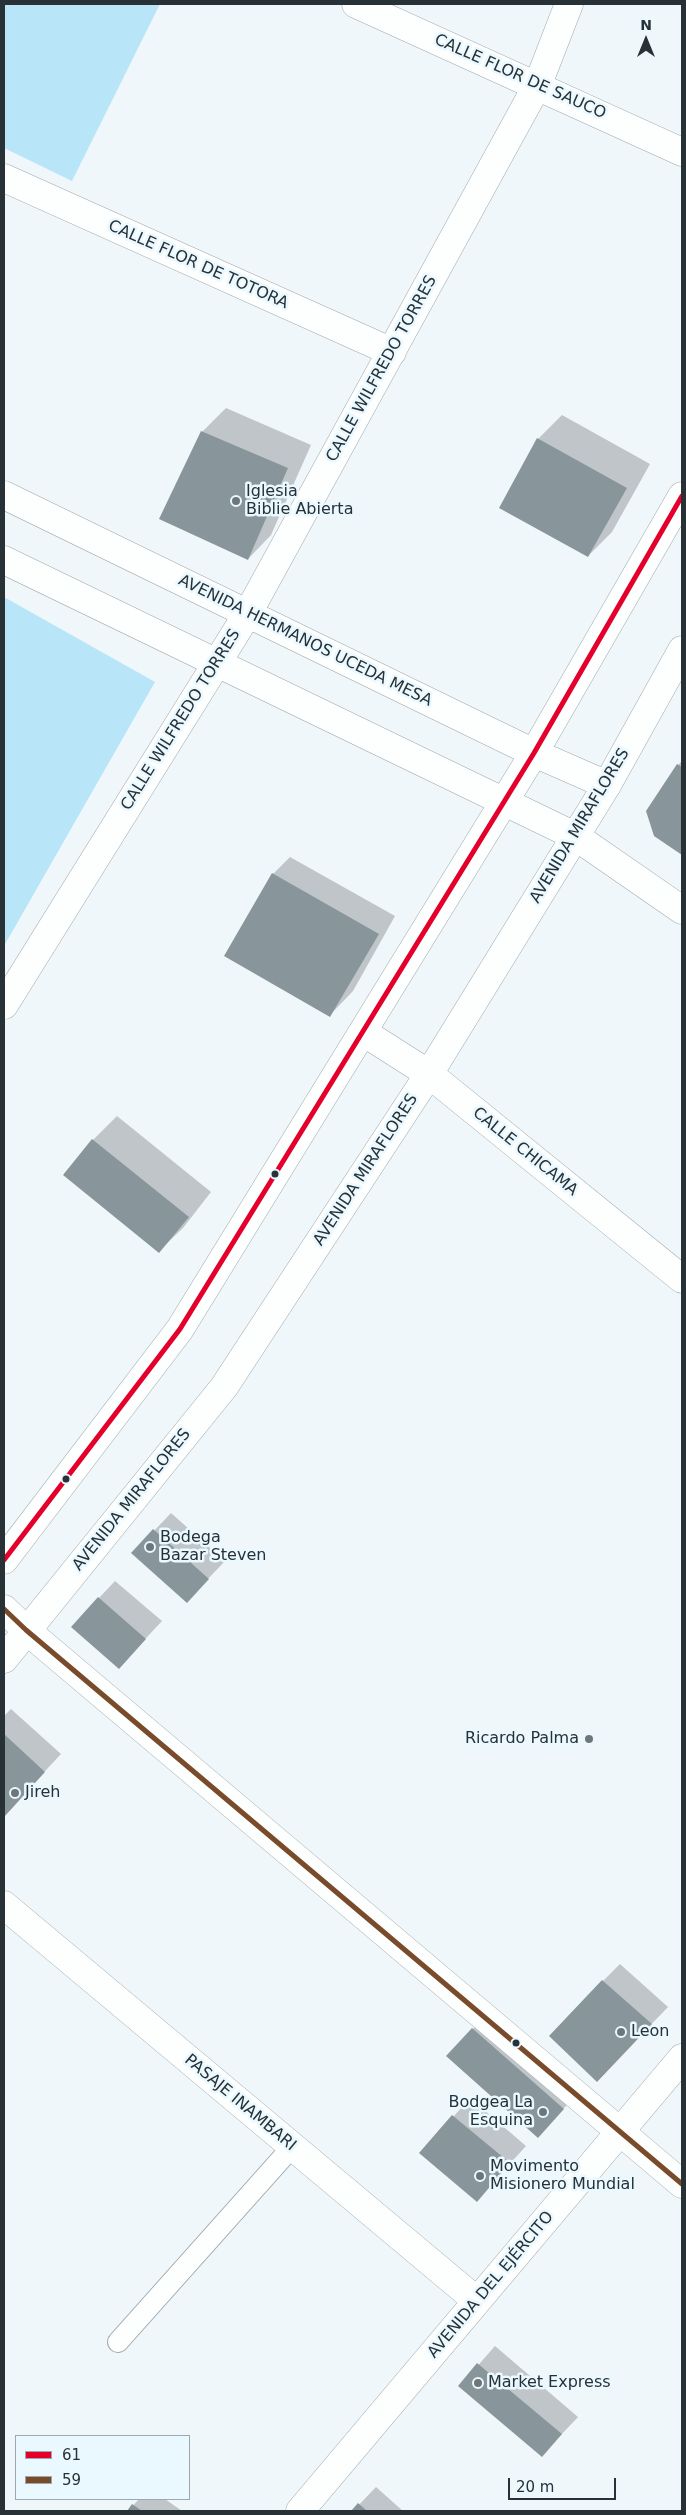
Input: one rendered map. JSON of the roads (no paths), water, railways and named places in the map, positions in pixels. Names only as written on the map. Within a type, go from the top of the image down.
[{"type":"street","name":"CALLE FLOR DE SAUCO","points":[[356,4],[538,84],[682,152]]},
{"type":"street","name":"CALLE WILFREDO TORRES","points":[[4,1005],[248,613],[538,84],[569,4]]},
{"type":"street","name":"CALLE FLOR DE TOTORA","points":[[4,178],[392,352]]},
{"type":"street","name":"AVENIDA HERMANOS UCEDA MESA","points":[[4,495],[534,753],[607,785]]},
{"type":"street","points":[[4,1560],[180,1329],[534,753],[682,496]]},
{"type":"street","points":[[4,560],[575,836],[682,910]]},
{"type":"street","name":"AVENIDA MIRAFLORES","points":[[4,1659],[224,1387],[429,1074],[607,785],[682,650]]},
{"type":"street","name":"CALLE CHICAMA","points":[[362,1032],[429,1074],[682,1279]]},
{"type":"street","points":[[4,1609],[26,1630],[682,2184]]},
{"type":"street","name":"PASAJE INAMBARI","points":[[4,1904],[477,2302]]},
{"type":"street","name":"AVENIDA DEL EJÉRCITO","points":[[300,2511],[682,2058]]},
{"type":"lane","points":[[118,2342],[292,2147]]},
{"type":"place","name":"Iglesia Biblie Abierta","points":[[236,501]]},
{"type":"place","name":"Bodega Bazar Steven","points":[[150,1547]]},
{"type":"place","name":"Ricardo Palma","points":[[589,1739]]},
{"type":"place","name":"Jireh","points":[[15,1793]]},
{"type":"place","name":"Leon","points":[[621,2032]]},
{"type":"place","name":"Bodgea La Esquina","points":[[543,2112]]},
{"type":"place","name":"Movimento Misionero Mundial","points":[[480,2176]]},
{"type":"place","name":"Market Express","points":[[478,2383]]}]
